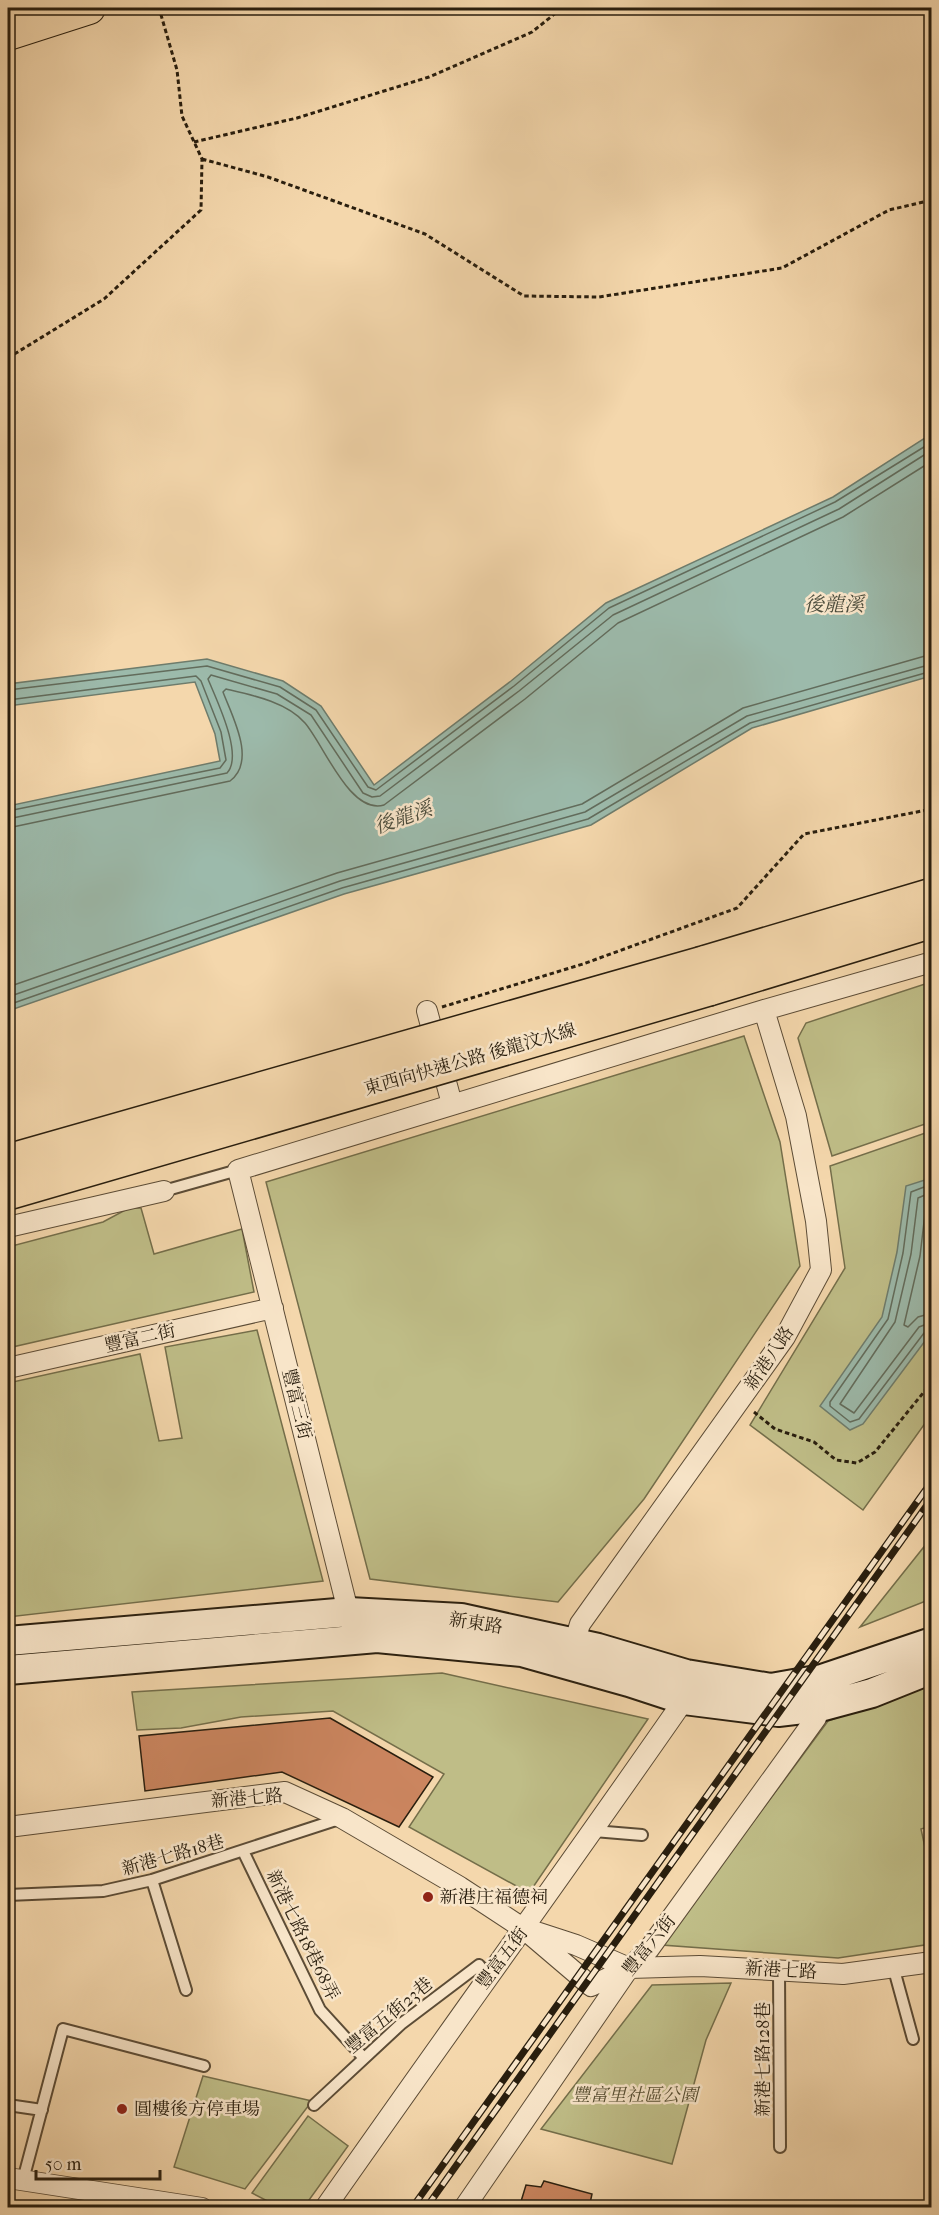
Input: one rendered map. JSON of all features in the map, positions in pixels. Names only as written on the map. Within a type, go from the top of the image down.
[{"type":"highway","name":"東西向快速公路 後龍汶水線","points":[[8,1193],[706,976],[932,895]]},
{"type":"highway","name":"東西向快速公路 後龍汶水線","points":[[8,1161],[706,976],[766,971],[932,921]]},
{"type":"highway","points":[[766,971],[932,934]]},
{"type":"main road","points":[[8,34],[89,8]]},
{"type":"main road","name":"新東路","points":[[8,1670],[352,1625]]},
{"type":"main road","name":"新東路","points":[[8,1641],[352,1625],[522,1652],[571,1653],[778,1712],[932,1642]]},
{"type":"main road","name":"新東路","points":[[821,1693],[872,1693],[932,1669]]},
{"type":"street","points":[[238,1170],[764,1010],[932,962]]},
{"type":"street","name":"新港八路","points":[[571,1653],[580,1624],[785,1337],[821,1270],[816,1221],[796,1116],[764,1010]]},
{"type":"street","points":[[428,1011],[452,1104]]},
{"type":"street","name":"豐富三街","points":[[238,1170],[352,1625]]},
{"type":"street","points":[[8,1227],[164,1191]]},
{"type":"street","name":"豐富二街","points":[[8,1368],[273,1308]]},
{"type":"street","name":"豐富五街","points":[[326,2208],[487,1977],[594,1831],[685,1687]]},
{"type":"street","name":"豐富六街","points":[[464,2208],[629,1968],[656,1940],[816,1718],[821,1693]]},
{"type":"street","name":"新港七路","points":[[8,1827],[285,1792],[342,1818],[460,1887],[524,1929],[591,1986],[629,1968],[700,1966],[843,1974],[932,1962]]},
{"type":"street","name":"新港七路","points":[[524,1929],[576,1945],[629,1968]]},
{"type":"street","points":[[15,2179],[202,2208]]},
{"type":"lane","points":[[8,1237],[238,1170]]},
{"type":"lane","name":"新港七路18巷","points":[[8,1895],[103,1892],[152,1880],[342,1818]]},
{"type":"lane","points":[[594,1831],[642,1835]]},
{"type":"lane","name":"新港七路18巷68弄","points":[[243,1851],[320,2010],[363,2057]]},
{"type":"lane","points":[[152,1880],[186,1990]]},
{"type":"lane","name":"豐富五街23巷","points":[[314,2105],[401,2024],[479,1965],[487,1977]]},
{"type":"lane","points":[[893,1966],[913,2039]]},
{"type":"lane","name":"新港七路128巷","points":[[778,1970],[780,2147]]},
{"type":"lane","points":[[15,2179],[42,2110],[63,2029],[204,2066]]},
{"type":"lane","points":[[8,2105],[42,2110]]},
{"type":"path","points":[[8,358],[104,299],[201,210],[202,159],[182,116],[177,70],[159,8]]},
{"type":"path","points":[[194,142],[297,118],[429,77],[532,32],[562,8]]},
{"type":"path","points":[[202,159],[268,177],[425,234],[524,296],[599,297],[782,268],[889,210],[932,200]]},
{"type":"path","points":[[428,1011],[583,964],[737,908],[804,834],[932,809]]},
{"type":"path","points":[[752,1411],[775,1429],[814,1442],[836,1460],[857,1463],[875,1452],[932,1382]]},
{"type":"green space","points":[[931,982],[931,1122],[832,1156],[798,1038],[806,1023]]},
{"type":"green space","points":[[744,1036],[780,1142],[800,1266],[644,1499],[558,1602],[370,1579],[266,1182]]},
{"type":"green space","points":[[931,1131],[931,1415],[863,1510],[750,1425],[845,1268],[830,1166]]},
{"type":"green space","points":[[129,1208],[141,1208],[154,1254],[242,1229],[254,1292],[8,1348],[8,1247],[103,1222]]},
{"type":"green space","points":[[257,1330],[323,1581],[8,1617],[8,1383],[140,1354],[159,1441],[182,1438],[165,1347]]},
{"type":"green space","points":[[931,1538],[931,1599],[860,1627]]},
{"type":"green space","points":[[442,1673],[648,1719],[529,1893],[409,1827],[444,1774],[333,1711],[241,1717],[181,1728],[137,1730],[132,1692]]},
{"type":"green space","points":[[931,1684],[931,1826],[921,1829],[931,1875],[931,1944],[838,1958],[662,1945],[828,1721]]},
{"type":"green space","name":"豐富里社區公園","points":[[731,1983],[706,2040],[672,2164],[541,2129],[652,1985]]},
{"type":"green space","points":[[203,2076],[312,2101],[245,2189],[174,2167]]},
{"type":"green space","points":[[308,2116],[348,2146],[304,2207],[279,2207],[252,2193]]},
{"type":"water","name":"後龍溪","points":[[931,434],[931,676],[752,728],[591,825],[344,894],[8,1011],[8,806],[220,761],[215,734],[195,682],[8,706],[8,684],[207,659],[283,681],[321,706],[374,785],[511,681],[606,603],[833,497]]},
{"type":"water","points":[[931,1178],[931,1333],[863,1424],[850,1430],[820,1406],[882,1317],[897,1252],[906,1186]]},
{"type":"building","points":[[330,1718],[433,1777],[399,1827],[282,1772],[145,1791],[139,1736]]},
{"type":"building","points":[[544,2181],[592,2194],[589,2208],[519,2208],[526,2185],[541,2187]]},
{"type":"railway","points":[[412,2208],[932,1481]]},
{"type":"railway","points":[[426,2208],[932,1498]]},
{"type":"place","name":"新港庄福德祠","points":[[428,1897]]},
{"type":"place","name":"圓樓後方停車場","points":[[122,2109]]}]
